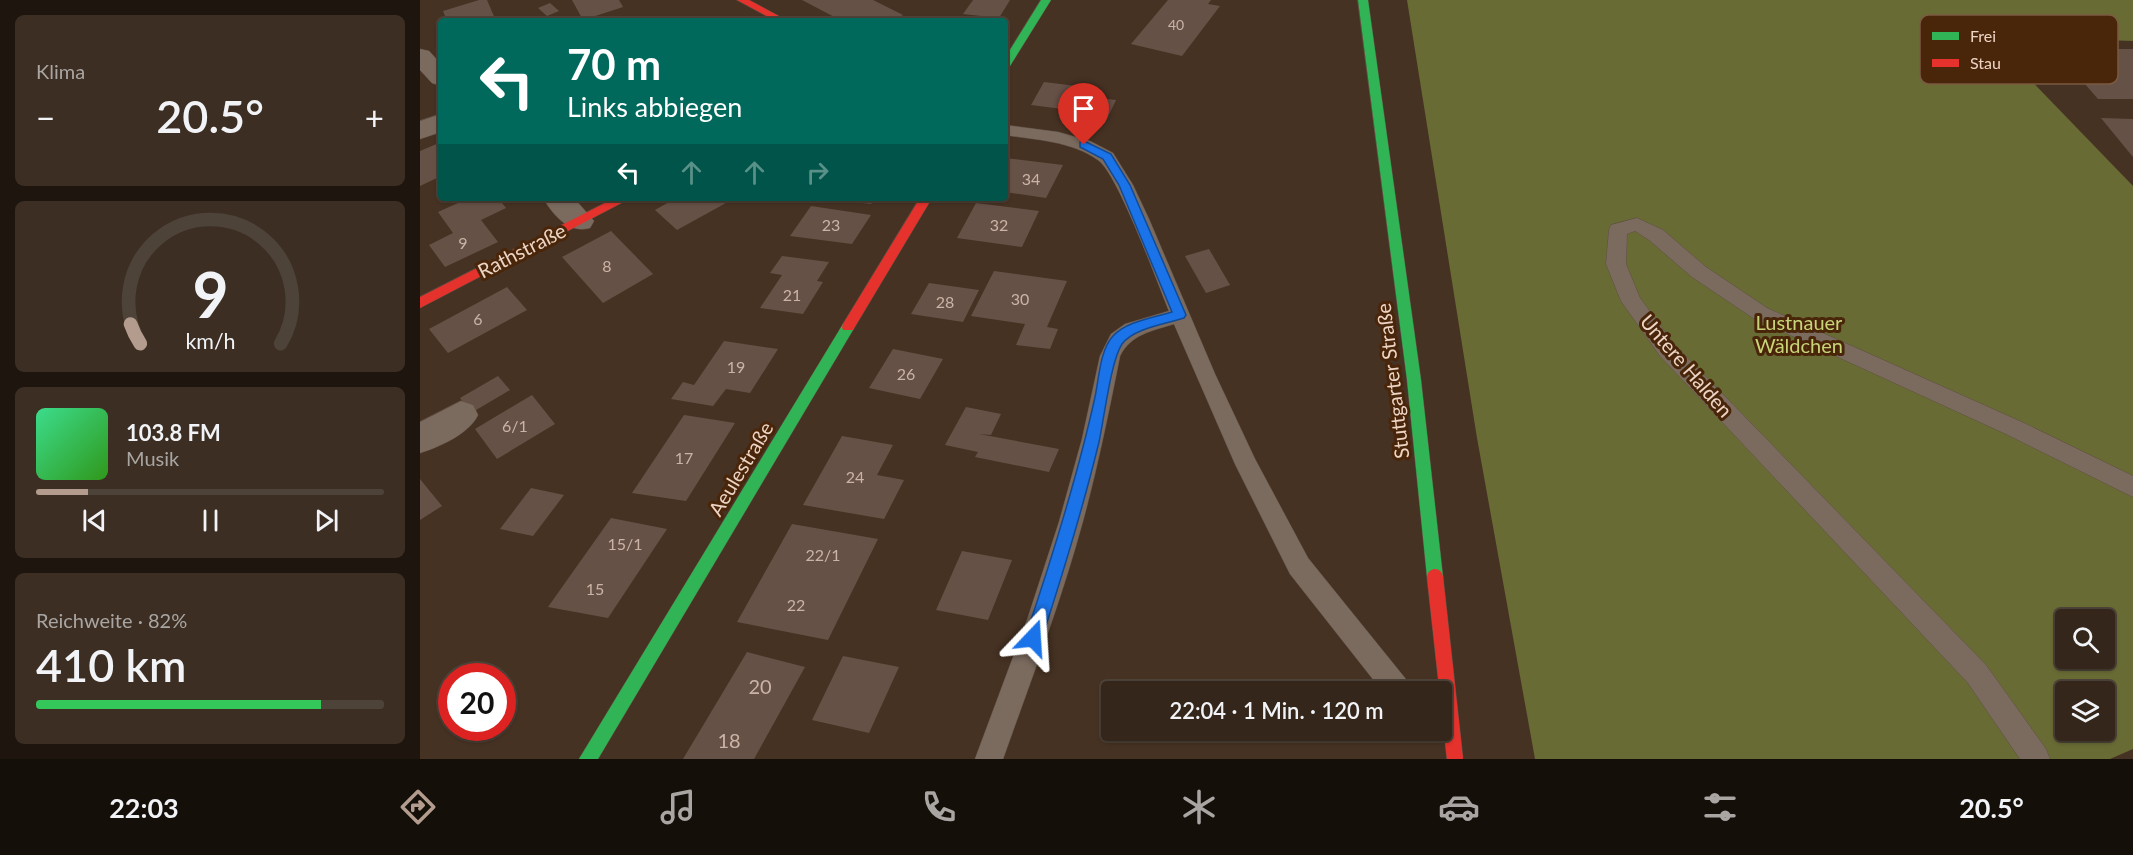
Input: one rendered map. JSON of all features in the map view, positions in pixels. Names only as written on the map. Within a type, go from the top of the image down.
[{"type":"street","points":[[742,0],[777,18]]},
{"type":"street","points":[[1008,61],[1046,0]]},
{"type":"street","name":"Stuttgarter Straße","points":[[1363,0],[1414,380],[1455,759]]},
{"type":"street","points":[[420,56],[438,75]]},
{"type":"street","points":[[420,131],[438,123]]},
{"type":"street","points":[[560,201],[580,221]]},
{"type":"street","name":"Rathstraße","points":[[420,303],[619,201]]},
{"type":"street","name":"Aeulestraße","points":[[588,759],[924,201]]},
{"type":"street","points":[[420,439],[460,415]]},
{"type":"lane","points":[[1008,130],[1058,137],[1084,145],[1107,157],[1125,185],[1179,315],[1246,464],[1299,566],[1391,681]]},
{"type":"lane","name":"Untere Halden","points":[[2036,759],[1977,674],[1667,350],[1631,301],[1616,264],[1618,230],[1636,224],[1656,235],[1699,272],[1760,313],[2016,429],[2133,487]]},
{"type":"lane","points":[[989,759],[1041,617],[1071,522],[1093,439],[1110,356],[1118,340],[1132,329],[1179,315]]},
{"type":"lane","points":[[1444,741],[1460,759]]},
{"type":"green space","name":"Lustnauer Wäldchen","points":[[1407,0],[2133,0],[2133,41],[2118,40],[2118,15],[1920,15],[1920,84],[2034,84],[2133,186],[2133,749],[2110,759],[1535,759],[1477,438]]},
{"type":"building","points":[[479,0],[487,0],[495,18],[446,18],[443,11]]},
{"type":"building","points":[[572,0],[619,0],[623,7],[589,18],[582,18]]},
{"type":"building","points":[[802,0],[873,0],[903,15],[898,18],[836,18]]},
{"type":"building","points":[[973,0],[1010,0],[999,18],[963,14]]},
{"type":"building","points":[[1168,0],[1211,0],[1208,4],[1220,6],[1182,56],[1131,44]]},
{"type":"building","points":[[550,3],[559,11],[547,16],[538,8]]},
{"type":"building","points":[[2118,49],[2133,49],[2133,99],[2098,99],[2085,84],[2118,84]]},
{"type":"building","points":[[1044,82],[1093,88],[1089,97],[1116,100],[1105,123],[1074,119],[1078,111],[1031,105]]},
{"type":"building","points":[[2101,118],[2133,119],[2133,157],[2128,151]]},
{"type":"building","points":[[438,143],[438,177],[420,186],[420,151]]},
{"type":"building","points":[[1008,158],[1063,165],[1046,198],[1008,192]]},
{"type":"building","points":[[462,201],[500,201],[506,208],[481,220],[498,242],[445,267],[429,245],[453,233],[438,212]]},
{"type":"building","points":[[671,201],[730,201],[677,230],[655,210]]},
{"type":"building","points":[[845,201],[874,201],[871,204]]},
{"type":"building","points":[[976,203],[1039,211],[1022,247],[957,238]]},
{"type":"building","points":[[811,206],[871,215],[852,244],[790,236]]},
{"type":"building","points":[[611,231],[653,274],[603,303],[562,257]]},
{"type":"building","points":[[1209,249],[1230,285],[1206,293],[1185,256]]},
{"type":"building","points":[[782,256],[829,262],[817,281],[823,282],[803,314],[760,308],[782,275],[770,273]]},
{"type":"building","points":[[994,271],[1067,281],[1047,327],[1058,329],[1050,349],[1016,345],[1025,324],[971,316]]},
{"type":"building","points":[[929,283],[979,290],[963,322],[911,314]]},
{"type":"building","points":[[507,287],[527,310],[448,353],[429,329]]},
{"type":"building","points":[[724,341],[778,349],[750,393],[726,389],[713,406],[671,399],[683,382],[694,385]]},
{"type":"building","points":[[893,349],[943,359],[920,399],[869,388]]},
{"type":"building","points":[[498,376],[510,390],[471,413],[460,398]]},
{"type":"building","points":[[532,395],[555,424],[497,459],[475,429]]},
{"type":"building","points":[[966,407],[1001,414],[991,435],[979,434],[1059,449],[1049,472],[975,457],[978,452],[945,445]]},
{"type":"building","points":[[684,415],[735,423],[686,501],[632,493]]},
{"type":"building","points":[[842,436],[893,445],[877,475],[904,480],[884,519],[803,505]]},
{"type":"building","points":[[420,479],[442,506],[420,520]]},
{"type":"building","points":[[531,488],[564,495],[533,536],[500,529]]},
{"type":"building","points":[[611,518],[667,529],[608,618],[548,607]]},
{"type":"building","points":[[792,524],[878,539],[828,640],[737,622]]},
{"type":"building","points":[[962,551],[1012,560],[988,620],[936,610]]},
{"type":"building","points":[[747,652],[805,667],[754,759],[683,759]]},
{"type":"building","points":[[843,656],[899,667],[869,733],[812,720]]},
{"type":"traffic: fast","points":[[1008,61],[1046,0]]},
{"type":"traffic: fast","points":[[1363,0],[1414,380],[1435,577]]},
{"type":"traffic: fast","points":[[588,759],[848,327]]},
{"type":"traffic: jam","points":[[742,0],[777,18]]},
{"type":"traffic: jam","points":[[420,303],[619,201]]},
{"type":"traffic: jam","points":[[848,327],[924,201]]},
{"type":"traffic: jam","points":[[1435,577],[1455,759]]},
{"type":"route","points":[[1033,638],[1071,522],[1093,439],[1110,356],[1118,340],[1132,329],[1179,315],[1125,185],[1107,157],[1084,145]]}]
